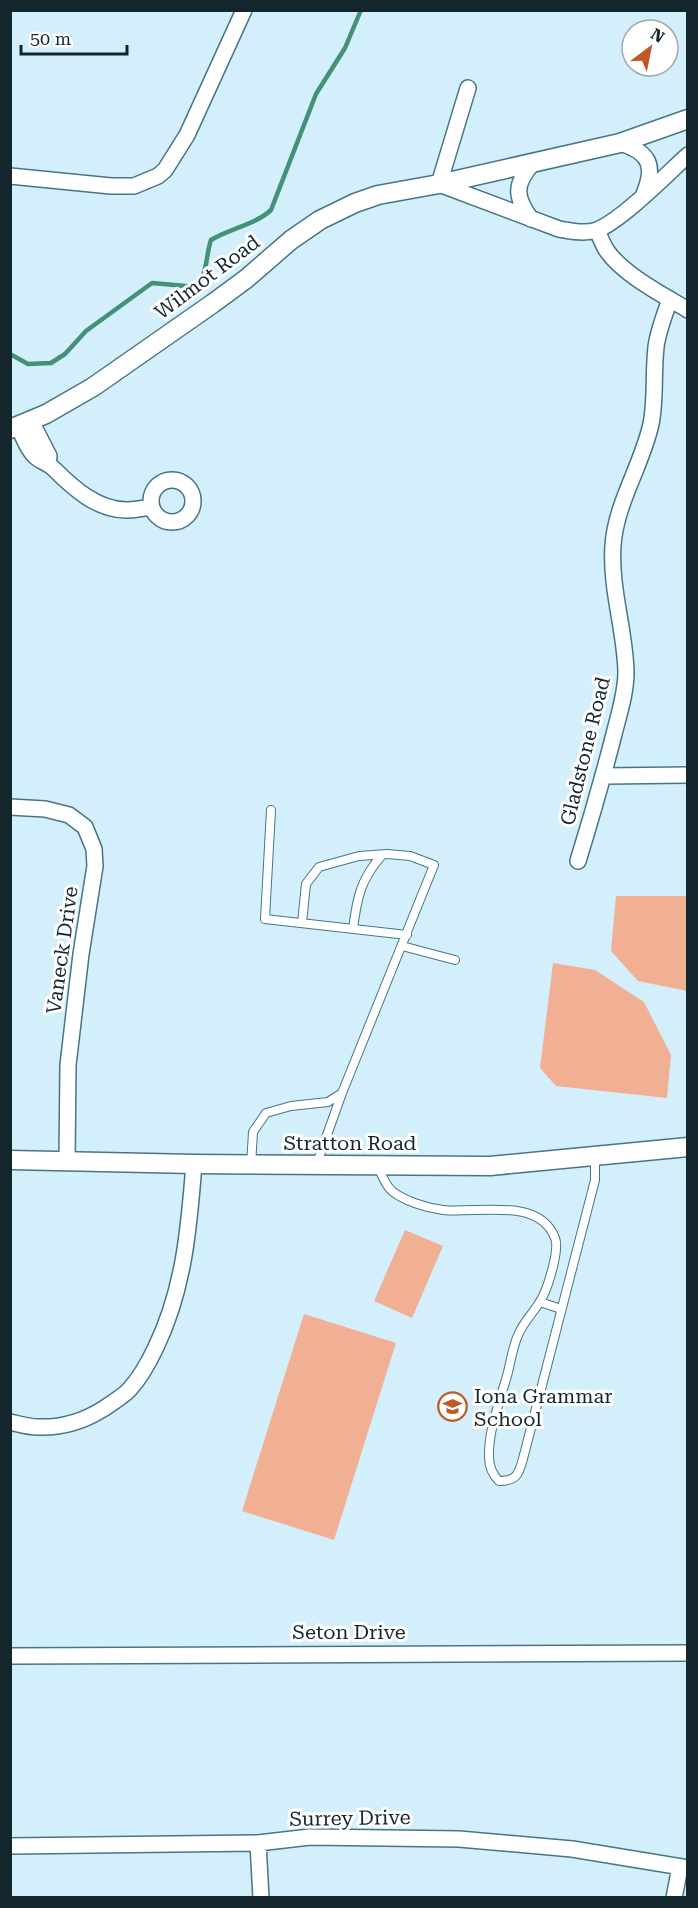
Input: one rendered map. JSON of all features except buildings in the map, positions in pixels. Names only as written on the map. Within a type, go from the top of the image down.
[{"type":"street","points":[[10,176],[111,186],[134,186],[158,176],[168,165],[187,135],[244,10]]},
{"type":"street","points":[[468,88],[439,184],[559,229],[575,232],[597,230],[619,216],[687,155]]},
{"type":"street","name":"Wilmot Road","points":[[20,426],[93,387],[213,304],[291,240],[320,220],[378,195],[439,184],[620,143],[687,119]]},
{"type":"street","points":[[620,143],[641,152],[647,160],[651,172],[644,194]]},
{"type":"street","points":[[532,164],[518,185],[521,206],[532,220]]},
{"type":"street","points":[[597,230],[606,250],[614,259],[633,275],[687,310]]},
{"type":"street","name":"Gladstone Road","points":[[578,861],[605,776],[623,702],[626,674],[625,650],[615,597],[612,568],[613,544],[621,509],[650,426],[654,408],[656,344],[669,299]]},
{"type":"street","points":[[20,426],[49,456],[48,464],[70,485],[90,499],[103,505],[129,510],[152,507]]},
{"type":"street","points":[[605,776],[687,775]]},
{"type":"street","name":"Vaneck Drive","points":[[10,807],[52,810],[69,815],[85,827],[94,849],[95,866],[81,954],[68,1065],[68,1161]]},
{"type":"street","name":"Stratton Road","points":[[10,1160],[250,1165],[490,1166],[687,1147]]},
{"type":"street","points":[[10,1422],[37,1427],[72,1424],[118,1399],[129,1390],[141,1374],[166,1327],[177,1291],[186,1247],[194,1164]]},
{"type":"street","name":"Seton Drive","points":[[10,1656],[687,1653]]},
{"type":"street","name":"Surrey Drive","points":[[10,1846],[258,1842],[310,1837],[383,1836],[459,1839],[572,1849],[684,1867]]},
{"type":"street","points":[[258,1842],[261,1898]]},
{"type":"street","points":[[674,1898],[684,1867]]},
{"type":"lane","points":[[271,810],[265,919],[407,935]]},
{"type":"lane","points":[[302,923],[306,884],[319,867],[359,856],[382,855],[410,856],[434,865],[342,1093],[316,1165]]},
{"type":"lane","points":[[353,929],[358,894],[369,869],[382,855]]},
{"type":"lane","points":[[402,946],[455,960]]},
{"type":"lane","points":[[250,1165],[253,1132],[266,1113],[291,1106],[328,1102],[342,1093]]},
{"type":"lane","points":[[377,1166],[393,1192],[428,1207],[464,1211],[509,1209],[524,1212],[544,1222],[555,1238],[557,1249],[540,1302],[518,1333],[491,1433],[489,1458],[493,1474],[499,1481],[509,1481],[516,1478],[519,1473],[595,1180],[595,1156]]},
{"type":"lane","points":[[540,1302],[561,1309]]},
{"type":"shaded area","points":[[616,896],[687,896],[687,991],[638,981],[611,951]]},
{"type":"shaded area","points":[[553,963],[595,970],[644,1002],[671,1055],[667,1098],[556,1086],[540,1068]]},
{"type":"shaded area","points":[[405,1230],[443,1246],[412,1318],[374,1301]]},
{"type":"shaded area","points":[[304,1314],[396,1343],[334,1540],[242,1511]]},
{"type":"waterway","points":[[10,354],[28,364],[51,363],[65,354],[86,331],[152,283],[197,287],[205,271],[211,240],[258,219],[271,210],[316,94],[345,48],[361,10]]},
{"type":"place","name":"Iona Grammar School","points":[[453,1407]]}]
